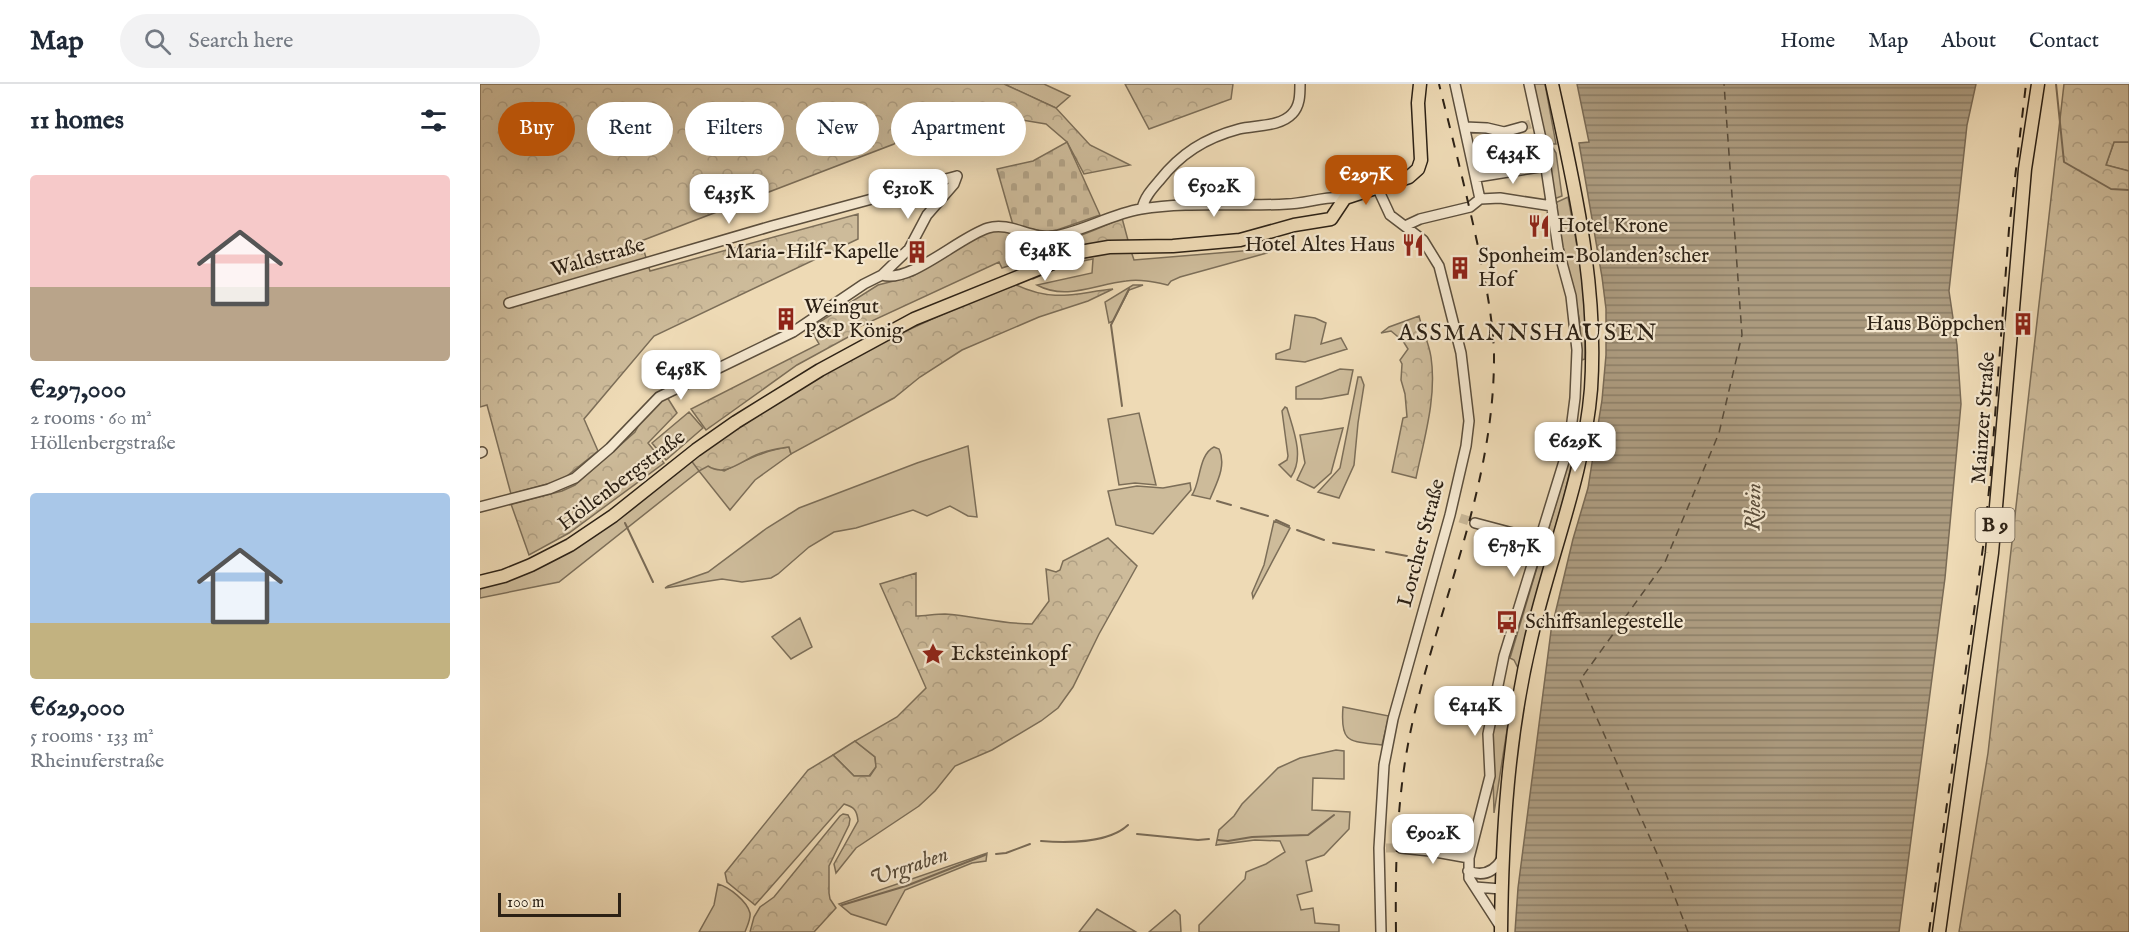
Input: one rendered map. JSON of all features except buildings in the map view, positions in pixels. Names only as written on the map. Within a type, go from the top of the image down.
[{"type":"main road","name":"Höllenbergstraße","points":[[480,582],[504,576],[531,565],[570,545],[613,516],[696,450],[736,422],[820,370],[914,320],[1080,252],[1109,247],[1173,246],[1248,238],[1287,226],[1330,219],[1345,198],[1409,177],[1420,165],[1418,103],[1420,84]]},
{"type":"main road","points":[[1501,930],[1502,859],[1512,732],[1531,639],[1579,466],[1591,389],[1592,329],[1587,264],[1552,84]]},
{"type":"main road","name":"Mainzer Straße","points":[[1939,932],[1992,553],[2025,169],[2037,84]]},
{"type":"street","points":[[1142,209],[1153,188],[1182,156],[1194,148],[1238,130],[1282,121],[1292,115],[1300,101],[1300,84]]},
{"type":"street","points":[[1455,84],[1480,199]]},
{"type":"street","points":[[1501,930],[1469,878],[1468,858],[1490,776],[1488,734],[1503,662],[1569,445],[1575,398],[1577,350],[1571,296],[1558,248],[1546,166],[1535,122],[1529,84]]},
{"type":"street","points":[[1465,127],[1487,128],[1504,132],[1522,127]]},
{"type":"street","points":[[1477,177],[1546,166]]},
{"type":"street","name":"Waldstraße","points":[[509,303],[826,211],[957,176],[954,184],[927,215],[909,249],[882,275]]},
{"type":"street","name":"Lorcher Straße","points":[[1377,187],[1390,215],[1423,240],[1439,266],[1461,353],[1469,421],[1455,516],[1393,719],[1384,765],[1381,932]]},
{"type":"street","points":[[480,507],[549,489],[575,478],[610,448],[659,397],[785,336],[864,284],[882,275],[892,276],[912,270],[965,238],[989,228],[1001,226],[1038,236],[1055,236],[1142,209],[1224,204],[1297,204],[1345,198]]},
{"type":"street","points":[[1405,226],[1410,222],[1470,207],[1480,199],[1500,198],[1552,206]]},
{"type":"street","points":[[1475,523],[1539,540]]},
{"type":"street","points":[[1401,848],[1468,858]]},
{"type":"street","points":[[1468,871],[1478,874],[1490,872],[1498,867],[1502,859]]},
{"type":"street","points":[[1475,887],[1501,889]]},
{"type":"green space","points":[[480,84],[1004,84],[1056,108],[1090,145],[1130,165],[1084,174],[1067,142],[1046,124],[1026,121],[1026,102],[891,102],[891,145],[879,150],[879,102],[796,102],[796,156],[863,156],[641,241],[650,271],[858,214],[858,239],[654,336],[584,419],[598,451],[562,480],[511,494],[487,405],[480,407]]},
{"type":"green space","points":[[1004,84],[1044,84],[1070,96],[1056,108]]},
{"type":"green space","points":[[1125,84],[1233,84],[1231,99],[1149,129]]},
{"type":"green space","points":[[1534,84],[1545,84],[1556,144],[1546,144]]},
{"type":"green space","points":[[2064,84],[2129,84],[2129,142],[2114,142],[2106,165],[2129,171],[2129,932],[1959,932],[1988,753]]},
{"type":"green space","points":[[1067,142],[1100,215],[1045,232],[1013,225],[997,169],[1033,161]]},
{"type":"green space","points":[[2114,142],[2129,142],[2129,171],[2106,165]]},
{"type":"green space","points":[[1548,148],[1553,148],[1556,153],[1562,196],[1554,199]]},
{"type":"green space","points":[[1568,197],[1581,268],[1585,310],[1585,359],[1582,360],[1580,324],[1574,289],[1562,249],[1555,203]]},
{"type":"green space","points":[[1122,218],[1129,244],[1026,269],[1008,266],[1002,268],[999,262],[850,331],[852,335],[797,365],[706,430],[691,409],[819,344],[810,328],[878,285],[913,276],[991,231],[1001,230],[1025,237],[1025,252],[1039,252],[1040,241],[1072,238]]},
{"type":"green space","points":[[1266,249],[1267,253],[1180,277],[1168,285],[1132,280],[1059,292],[1037,285],[1092,273],[1093,259],[1067,264],[1031,278],[1066,260],[1105,252],[1131,251],[1134,260]]},
{"type":"green space","points":[[1016,285],[1030,291],[1054,295],[1113,289],[962,350],[920,377],[894,398],[791,454],[789,447],[776,449],[760,453],[732,467],[720,470],[708,466],[699,471],[690,459],[773,404],[859,354],[943,314]]},
{"type":"green space","points":[[1133,285],[1143,285],[1129,290],[1113,321],[1109,323],[1105,302]]},
{"type":"green space","points":[[1295,315],[1315,318],[1326,323],[1321,344],[1341,338],[1347,349],[1305,362],[1276,359],[1276,354],[1290,349]]},
{"type":"green space","points":[[1419,316],[1430,352],[1432,387],[1429,418],[1416,478],[1392,472],[1403,418],[1407,417],[1400,360],[1408,349],[1403,341],[1391,331],[1381,333],[1389,327]]},
{"type":"green space","points":[[1340,369],[1353,370],[1348,394],[1321,399],[1296,399],[1296,387]]},
{"type":"green space","points":[[1358,377],[1361,377],[1364,385],[1354,465],[1339,498],[1318,492],[1340,468]]},
{"type":"green space","points":[[667,397],[677,413],[648,443],[664,463],[569,533],[529,555],[511,504],[562,491],[575,485],[635,432],[649,412]]},
{"type":"green space","points":[[1285,407],[1292,425],[1297,452],[1297,461],[1291,477],[1279,465],[1287,460],[1288,456],[1282,411]]},
{"type":"green space","points":[[689,412],[703,428],[666,460],[652,443]]},
{"type":"green space","points":[[1139,413],[1156,485],[1135,483],[1119,485],[1108,419]]},
{"type":"green space","points":[[1576,427],[1572,462],[1564,497],[1518,668],[1514,660],[1510,658],[1569,460]]},
{"type":"green space","points":[[1343,428],[1331,473],[1314,488],[1297,480],[1305,463],[1300,435]]},
{"type":"green space","points":[[968,446],[977,517],[968,516],[950,506],[927,516],[913,510],[856,528],[834,532],[809,547],[771,578],[742,582],[722,579],[665,588],[708,572],[767,528],[799,508]]},
{"type":"green space","points":[[789,447],[791,454],[755,480],[730,510],[699,471],[559,582],[480,598],[480,587],[542,566],[579,546],[690,459],[724,471],[764,453]]},
{"type":"green space","points":[[1214,447],[1219,449],[1222,462],[1220,475],[1210,499],[1192,495],[1202,462]]},
{"type":"green space","points":[[1190,483],[1191,490],[1153,534],[1116,525],[1108,491],[1137,486],[1163,488]]},
{"type":"green space","points":[[1274,521],[1290,528],[1253,598],[1252,593],[1264,565]]},
{"type":"green space","points":[[1108,538],[1137,566],[1073,687],[1058,708],[1041,721],[992,750],[955,766],[935,791],[919,806],[856,848],[836,873],[834,864],[858,821],[854,810],[844,804],[755,905],[727,882],[725,873],[808,770],[833,755],[854,776],[870,776],[876,767],[875,757],[855,741],[897,717],[926,688],[880,584],[916,573],[916,616],[945,614],[1032,624],[1049,601],[1046,569],[1056,572],[1060,570],[1063,561]]},
{"type":"green space","points":[[800,618],[812,647],[791,659],[772,637]]},
{"type":"green space","points":[[1343,707],[1389,716],[1382,745],[1362,743],[1349,738],[1343,728]]},
{"type":"green space","points":[[1498,708],[1510,711],[1494,813],[1492,736]]},
{"type":"green space","points":[[855,741],[875,757],[876,767],[869,776],[854,776],[833,755]]},
{"type":"green space","points":[[1336,750],[1344,751],[1344,779],[1313,778],[1312,810],[1350,812],[1349,829],[1324,855],[1306,861],[1312,891],[1297,895],[1301,910],[1313,908],[1315,923],[1339,925],[1339,932],[1199,932],[1199,925],[1245,879],[1246,872],[1266,864],[1285,852],[1280,841],[1255,840],[1216,845],[1219,830],[1278,768],[1300,758]]},
{"type":"green space","points":[[843,814],[848,815],[849,825],[829,866],[830,899],[836,908],[814,932],[750,932],[754,917],[760,907],[774,897]]},
{"type":"green space","points":[[987,853],[986,861],[972,863],[905,890],[886,925],[851,914],[839,904]]},
{"type":"green space","points":[[718,884],[737,895],[748,908],[750,918],[745,932],[699,932],[714,905]]},
{"type":"green space","points":[[1097,909],[1136,932],[1079,932]]},
{"type":"green space","points":[[1175,910],[1180,915],[1181,932],[1149,932]]},
{"type":"water","name":"Rhein","points":[[1577,84],[1976,84],[1967,125],[1949,291],[1957,345],[1961,404],[1945,578],[1899,932],[1515,932],[1518,888],[1551,631],[1588,488],[1602,400],[1606,355],[1606,309],[1602,277],[1579,143],[1589,142]]},
{"type":"waterway","points":[[2056,84],[2064,162],[2111,189],[2129,190]]},
{"type":"waterway","points":[[1122,406],[1111,325],[1129,289]]},
{"type":"waterway","points":[[1217,501],[1231,505]]},
{"type":"waterway","points":[[1241,508],[1268,516]]},
{"type":"waterway","points":[[1276,520],[1289,526]]},
{"type":"waterway","points":[[625,523],[653,582]]},
{"type":"waterway","points":[[1297,530],[1324,540]]},
{"type":"waterway","points":[[1333,543],[1374,550]]},
{"type":"waterway","points":[[1386,552],[1407,556]]},
{"type":"waterway","name":"Urgraben","points":[[1218,840],[1308,835],[1334,815]]},
{"type":"waterway","name":"Urgraben","points":[[1041,841],[1075,842],[1099,838],[1120,831],[1128,825]]},
{"type":"waterway","name":"Urgraben","points":[[1137,834],[1209,839]]},
{"type":"waterway","name":"Urgraben","points":[[996,854],[1006,853],[1030,844]]},
{"type":"waterway","name":"Urgraben","points":[[842,905],[906,886],[985,855]]},
{"type":"ferry route","points":[[1688,932],[1666,874],[1580,680],[1665,562],[1719,433],[1742,335],[1724,84]]},
{"type":"tunnel","points":[[1522,127],[1533,123]]},
{"type":"tunnel","points":[[1460,518],[1475,523]]},
{"type":"tunnel","points":[[1386,848],[1401,848]]},
{"type":"railway","points":[[1396,932],[1398,825],[1403,773],[1425,674],[1476,494],[1486,448],[1492,401],[1494,354],[1489,302],[1470,209],[1439,84]]},
{"type":"railway","points":[[1929,932],[1984,540],[2009,229],[2026,84]]},
{"type":"place","name":"Hotel Krone","points":[[1539,226]]},
{"type":"place","name":"Hotel Altes Haus","points":[[1413,245]]},
{"type":"place","name":"Maria-Hilf-Kapelle","points":[[917,252]]},
{"type":"place","name":"Sponheim-Bolanden’scher Hof","points":[[1460,268]]},
{"type":"place","name":"Weingut P&P König","points":[[786,319]]},
{"type":"place","name":"Haus Böppchen","points":[[2023,324]]},
{"type":"place","name":"Schiffsanlegestelle","points":[[1507,622]]},
{"type":"place","name":"Ecksteinkopf","points":[[933,654]]},
{"type":"district","name":"ASSMANNSHAUSEN","points":[[1528,333]]}]
